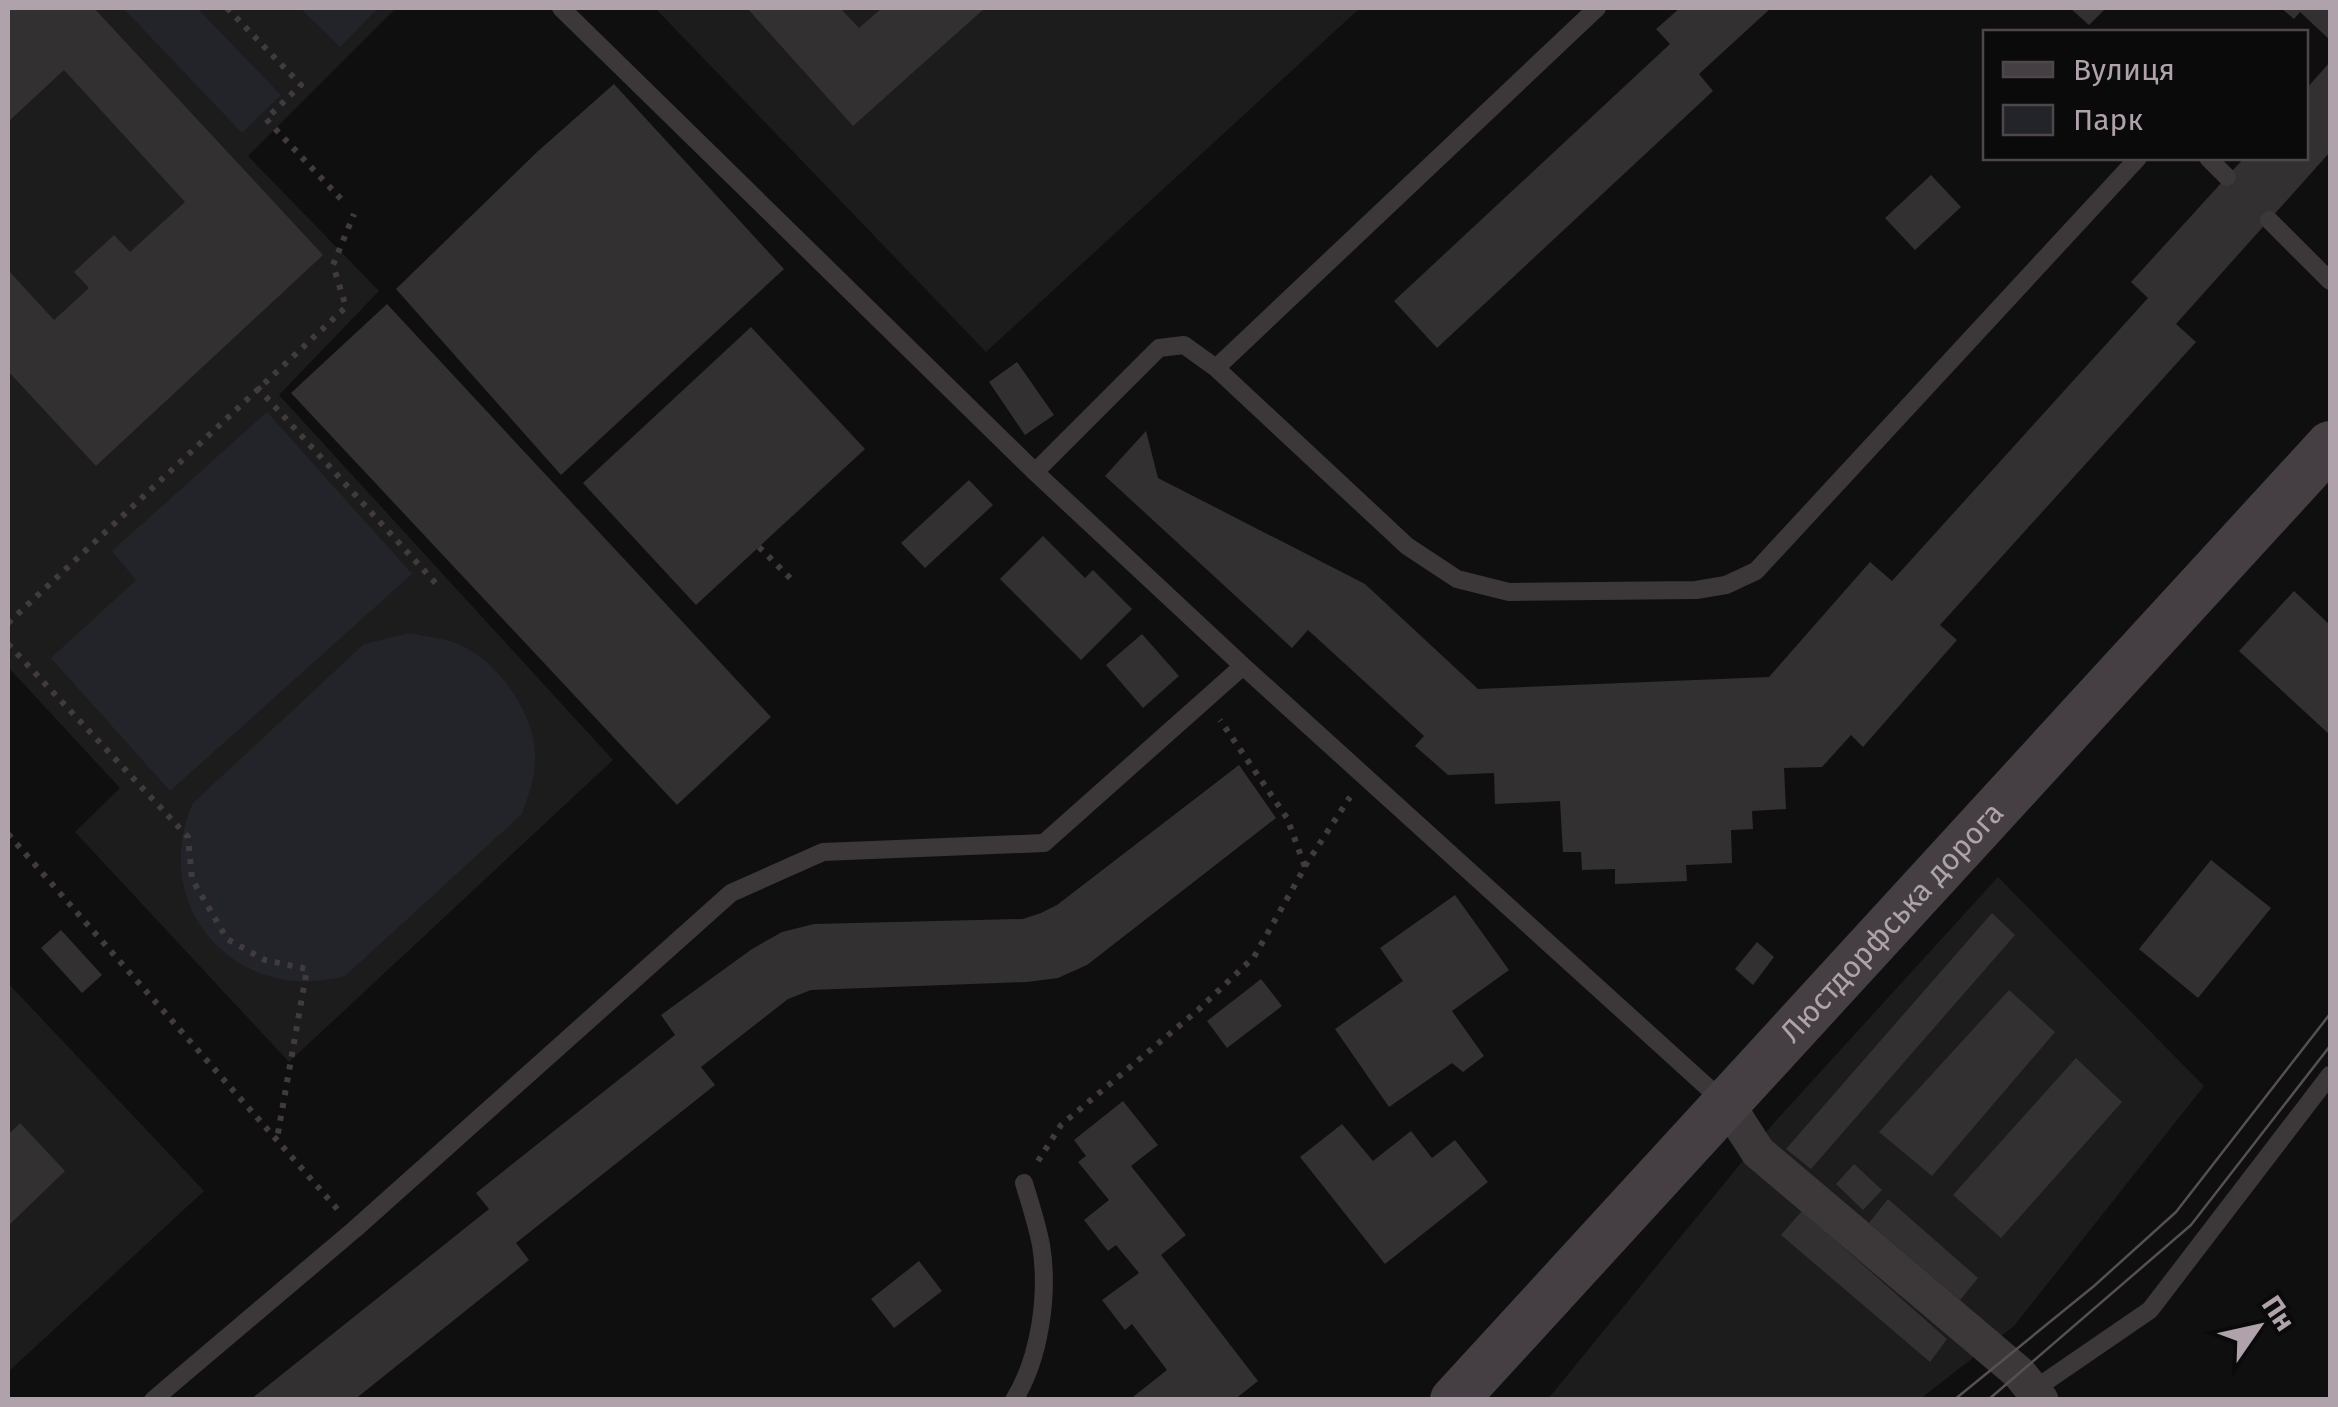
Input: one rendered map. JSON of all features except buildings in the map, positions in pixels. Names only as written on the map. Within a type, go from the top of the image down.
[{"type":"main road","name":"Люстдорфська дорога","points":[[1454,1400],[2330,445]]},
{"type":"street","points":[[1726,1104],[1758,1152],[2004,1360],[2032,1396]]},
{"type":"lane","points":[[561,8],[1035,472],[1726,1104]]},
{"type":"lane","points":[[1216,368],[1597,8]]},
{"type":"lane","points":[[1035,472],[1160,348],[1184,345],[1216,368],[1407,546],[1457,579],[1509,592],[1696,590],[1726,585],[1756,571],[2136,160]]},
{"type":"lane","points":[[2210,160],[2227,176]]},
{"type":"lane","points":[[2269,220],[2330,281]]},
{"type":"lane","points":[[153,1400],[355,1229],[731,893],[823,852],[1044,843],[1243,666]]},
{"type":"lane","points":[[2032,1396],[2150,1310],[2330,1075]]},
{"type":"lane","points":[[1014,1400],[1037,1344],[1042,1291],[1041,1246],[1024,1183]]},
{"type":"path","points":[[227,8],[301,85],[266,119],[341,198]]},
{"type":"path","points":[[8,623],[346,307],[333,265],[354,214]]},
{"type":"path","points":[[257,387],[440,588]]},
{"type":"path","points":[[759,547],[792,580]]},
{"type":"path","points":[[8,644],[188,837],[192,879],[227,940],[265,960],[306,968],[277,1139]]},
{"type":"path","points":[[1206,700],[1287,818],[1304,867]]},
{"type":"path","points":[[1024,1183],[1061,1125],[1198,1010],[1254,957],[1304,867],[1365,777]]},
{"type":"path","points":[[8,834],[355,1229]]},
{"type":"shaded area","points":[[8,8],[396,8],[248,156],[379,291],[279,395],[613,760],[289,1062],[75,832],[120,788],[8,667]]},
{"type":"shaded area","points":[[655,8],[1360,8],[986,352]]},
{"type":"shaded area","points":[[1998,877],[2204,1086],[2014,1326],[1920,1399],[1547,1400],[1773,1124]]},
{"type":"shaded area","points":[[8,983],[204,1191],[8,1372]]},
{"type":"green space","points":[[123,8],[197,8],[281,95],[242,133]]},
{"type":"green space","points":[[300,8],[378,8],[340,47]]},
{"type":"green space","points":[[267,412],[412,574],[170,791],[51,658],[136,580],[112,551]]},
{"type":"green space","points":[[410,633],[450,641],[471,651],[498,673],[520,704],[535,753],[533,777],[522,814],[345,976],[306,981],[269,976],[237,962],[211,940],[192,911],[182,878],[182,842],[193,803],[364,644]]},
{"type":"tram line","points":[[1954,1400],[2094,1286],[2176,1212],[2330,1014]]},
{"type":"tram line","points":[[1988,1400],[2191,1225],[2330,1046]]}]
